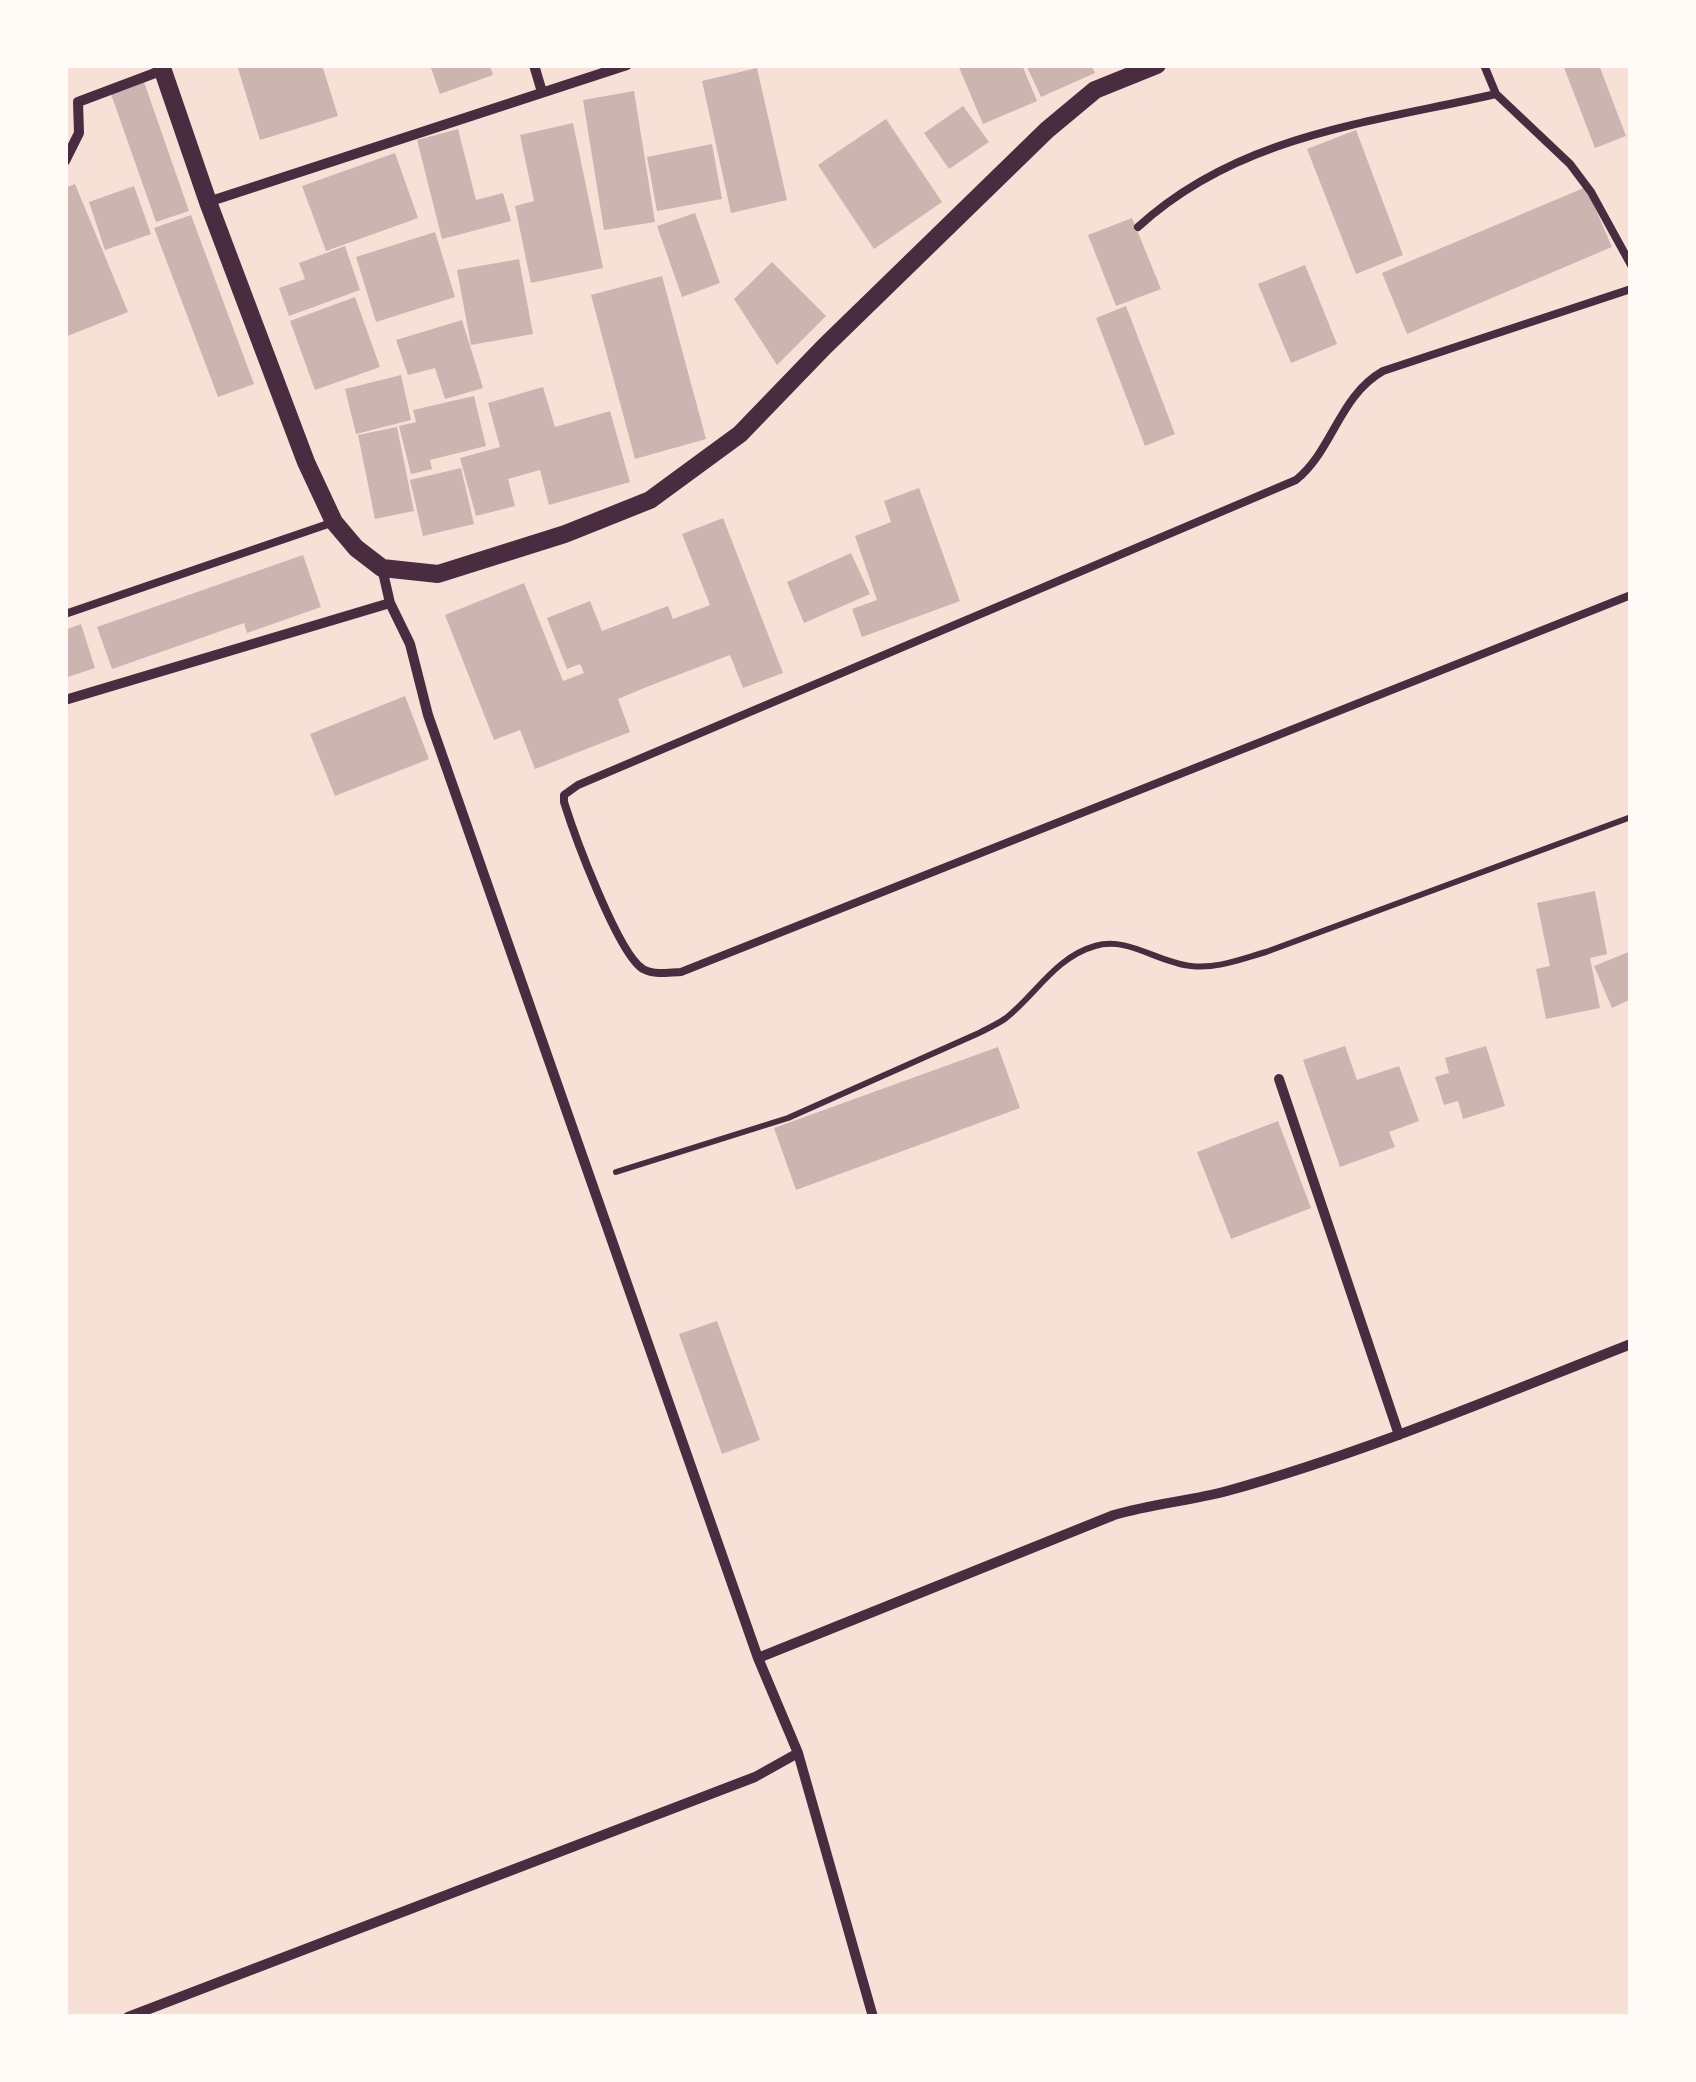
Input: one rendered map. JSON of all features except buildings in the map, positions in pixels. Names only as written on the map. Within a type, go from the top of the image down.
[{"type":"street","points":[[534,65],[542,92]]},
{"type":"street","points":[[208,202],[627,65]]},
{"type":"street","points":[[65,160],[79,134],[78,102],[162,67],[208,202],[306,462],[334,522],[356,548],[382,568],[438,574],[565,534],[650,500],[740,434],[1047,130],[1095,90],[1157,65]]},
{"type":"street","points":[[382,568],[390,603],[410,644],[428,715],[758,1658],[798,1753],[873,2017]]},
{"type":"street","points":[[65,700],[390,603]]},
{"type":"street","points":[[1279,1079],[1399,1435]]},
{"type":"street","points":[[758,1658],[1114,1515],[1228,1490],[1399,1435],[1631,1344]]},
{"type":"street","points":[[128,2017],[755,1778],[798,1753]]},
{"type":"lane","points":[[1484,65],[1496,94],[1570,164],[1591,192],[1631,265]]},
{"type":"lane","points":[[1138,226],[1166,201],[1260,150],[1304,136],[1496,94]]},
{"type":"lane","points":[[1631,289],[1383,372],[1364,382],[1313,462],[1296,480],[578,785],[564,796],[564,802],[624,950],[655,974],[681,972],[1631,595]]},
{"type":"lane","points":[[65,614],[334,522]]},
{"type":"path","points":[[591,1180],[788,1118],[979,1033],[1007,1017],[1044,979],[1091,946],[1113,942],[1188,966],[1213,967],[1301,940],[1631,817]]}]
